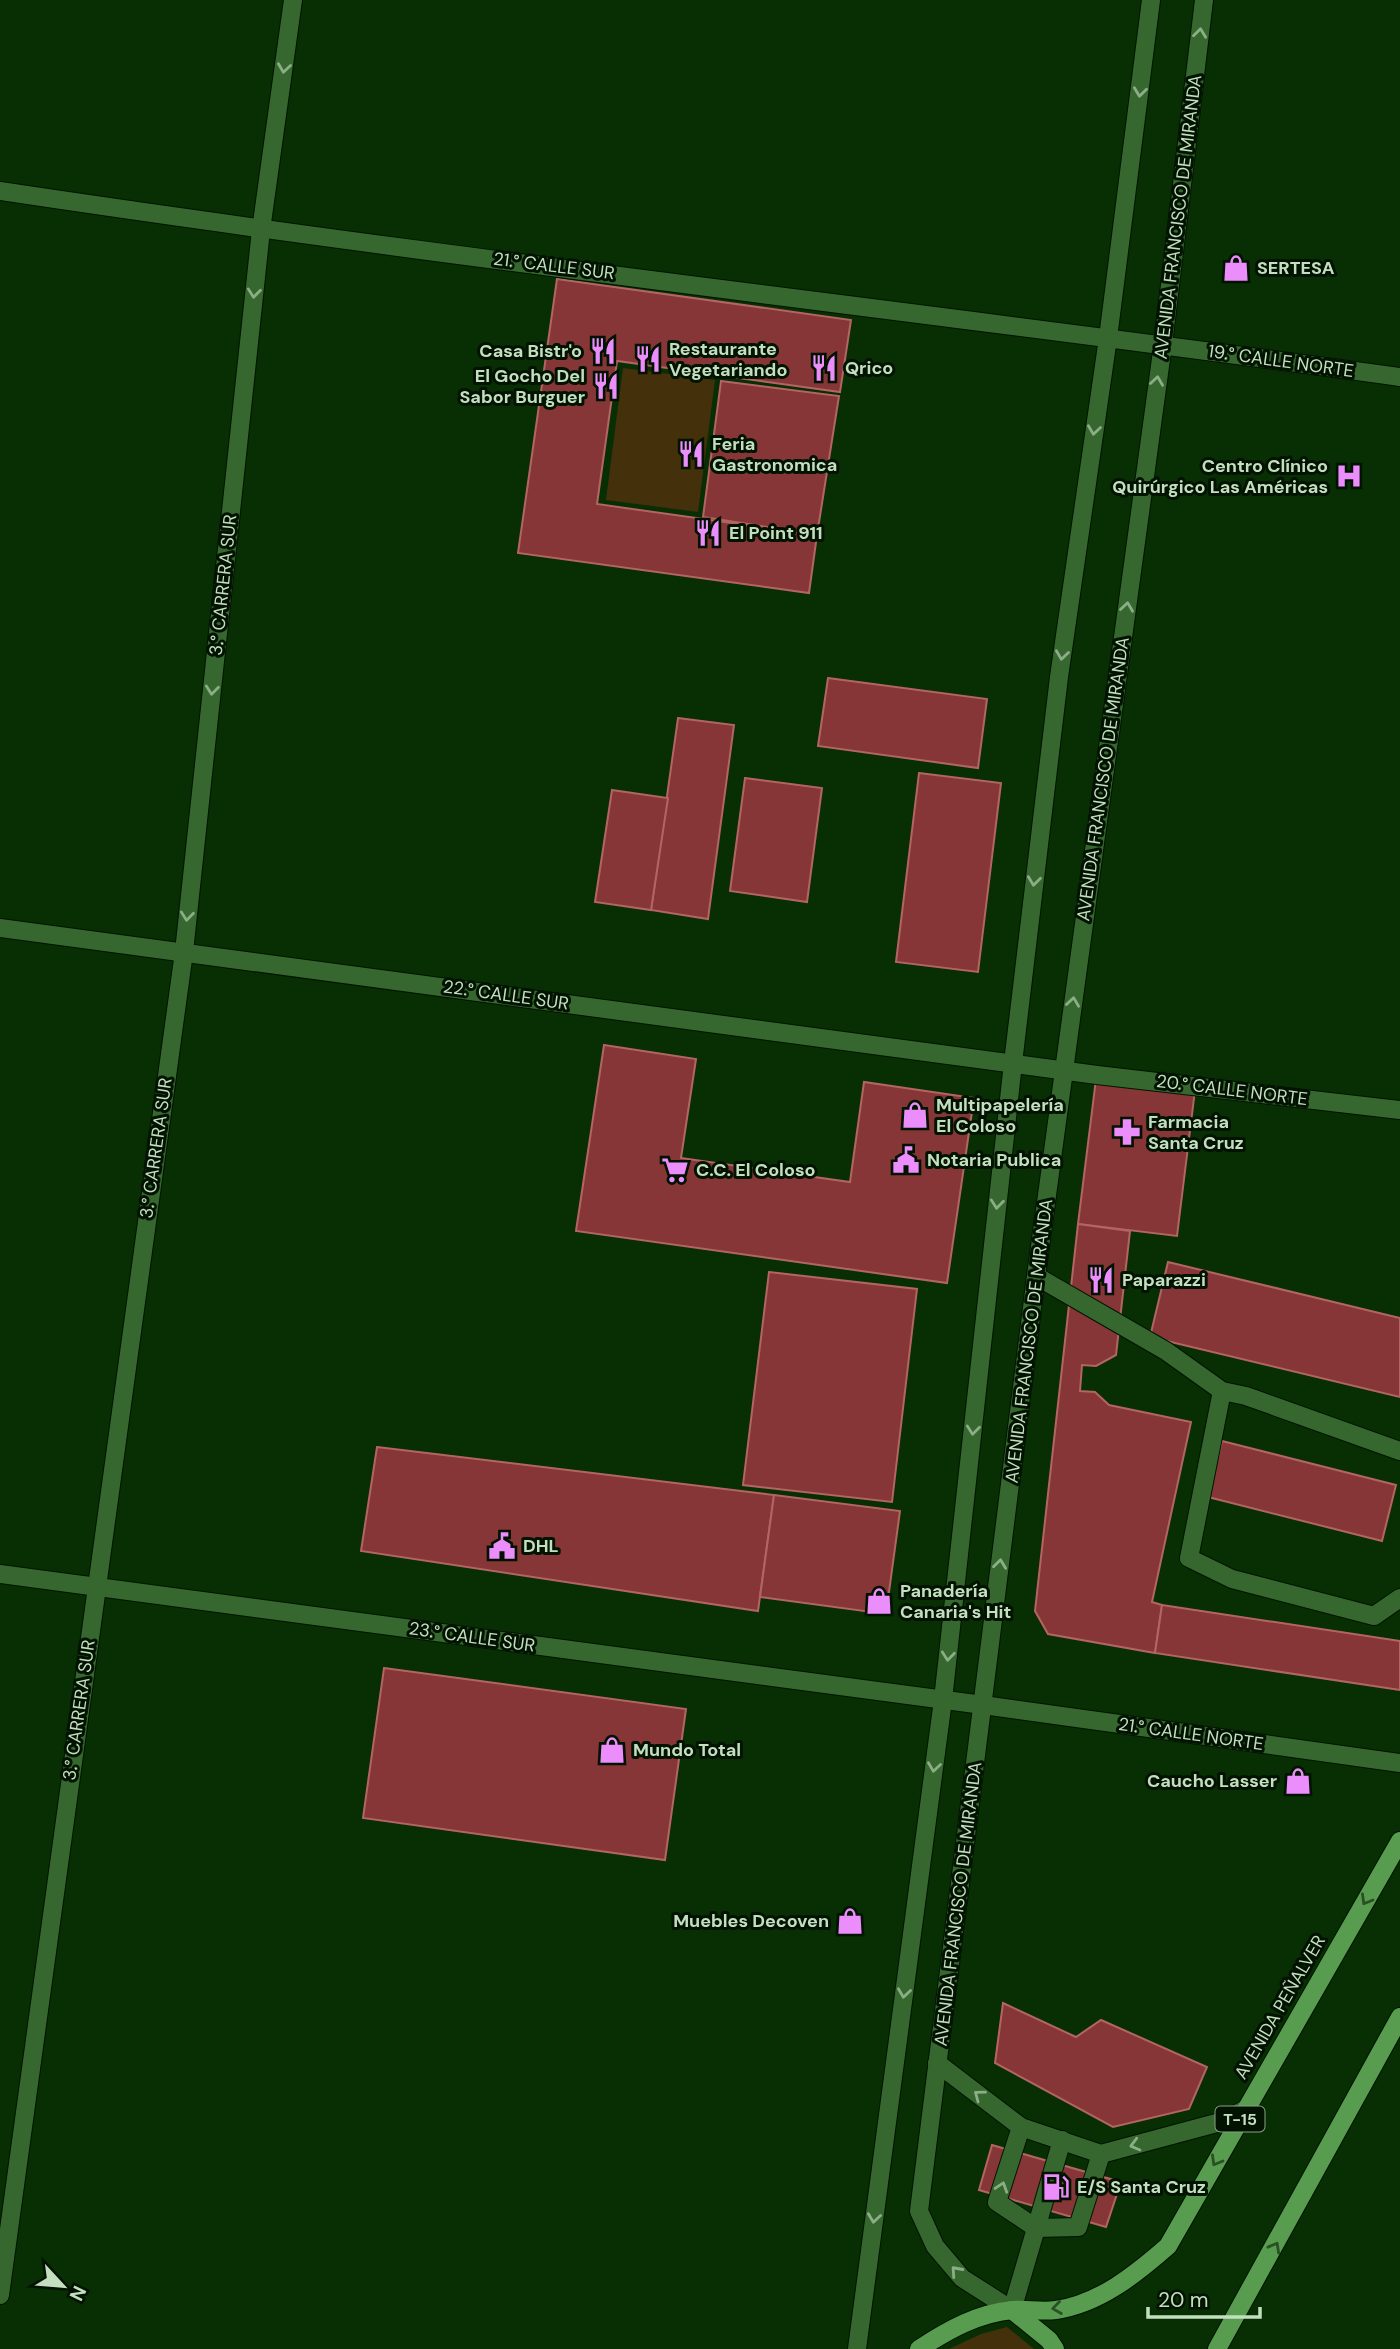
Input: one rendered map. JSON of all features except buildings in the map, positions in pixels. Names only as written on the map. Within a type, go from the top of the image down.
[{"type":"main road","name":"AVENIDA PEÑALVER","points":[[919,2349],[950,2329],[976,2318],[1012,2310],[1056,2310],[1088,2301],[1135,2275],[1168,2246],[1400,1841]]},
{"type":"main road","points":[[1217,2349],[1400,2017]]},
{"type":"main road","points":[[1012,2310],[1049,2340],[1055,2349]]},
{"type":"street","name":"3.° CARRERA SUR","points":[[0,2295],[184,952],[261,230],[293,0]]},
{"type":"street","points":[[856,2349],[943,1700],[1013,1063],[1059,677],[1108,338],[1152,0]]},
{"type":"street","name":"AVENIDA FRANCISCO DE MIRANDA","points":[[1012,2310],[962,2278],[935,2246],[919,2211],[1036,1276],[1163,344],[1205,0]]},
{"type":"street","name":"21.° CALLE SUR","points":[[0,191],[261,230],[1163,344]]},
{"type":"street","name":"19.° CALLE NORTE","points":[[1163,344],[1400,377]]},
{"type":"street","name":"22.° CALLE SUR","points":[[0,928],[1064,1070]]},
{"type":"street","name":"20.° CALLE NORTE","points":[[1064,1070],[1400,1110]]},
{"type":"street","points":[[1036,1276],[1166,1351],[1222,1391],[1246,1396],[1400,1451]]},
{"type":"street","points":[[1222,1391],[1189,1558],[1232,1579],[1374,1616],[1400,1598]]},
{"type":"street","name":"23.° CALLE SUR","points":[[0,1574],[983,1705]]},
{"type":"street","name":"21.° CALLE NORTE","points":[[983,1705],[1400,1763]]},
{"type":"street","points":[[937,2063],[1021,2127],[1101,2154],[1224,2121],[1246,2109]]},
{"type":"street","points":[[1021,2127],[997,2202],[1036,2228],[1078,2227],[1101,2154]]},
{"type":"street","points":[[1012,2310],[1062,2140]]},
{"type":"shaded area","points":[[623,368],[715,380],[698,512],[606,500]]},
{"type":"shaded area","points":[[1007,2327],[1034,2349],[949,2349],[981,2334]]},
{"type":"place","name":"SERTESA","points":[[1236,268]]},
{"type":"place","name":"Casa Bistr'o","points":[[603,351]]},
{"type":"place","name":"Restaurante Vegetariando","points":[[648,359]]},
{"type":"place","name":"Qrico","points":[[824,368]]},
{"type":"place","name":"El Gocho Del Sabor Burguer","points":[[606,386]]},
{"type":"place","name":"Feria Gastronomica","points":[[691,454]]},
{"type":"place","name":"Centro Clínico Quirúrgico Las Américas","points":[[1349,476]]},
{"type":"place","name":"El Point 911","points":[[708,533]]},
{"type":"place","name":"Multipapelería El Coloso","points":[[915,1115]]},
{"type":"place","name":"Farmacia Santa Cruz","points":[[1127,1132]]},
{"type":"place","name":"Notaria Publica","points":[[906,1160]]},
{"type":"place","name":"C.C. El Coloso","points":[[675,1170]]},
{"type":"place","name":"Paparazzi","points":[[1101,1280]]},
{"type":"place","name":"DHL","points":[[502,1546]]},
{"type":"place","name":"Panadería Canaria's Hit","points":[[879,1601]]},
{"type":"place","name":"Mundo Total","points":[[612,1750]]},
{"type":"place","name":"Caucho Lasser","points":[[1298,1781]]},
{"type":"place","name":"Muebles Decoven","points":[[850,1921]]},
{"type":"place","name":"E/S Santa Cruz","points":[[1056,2187]]}]
